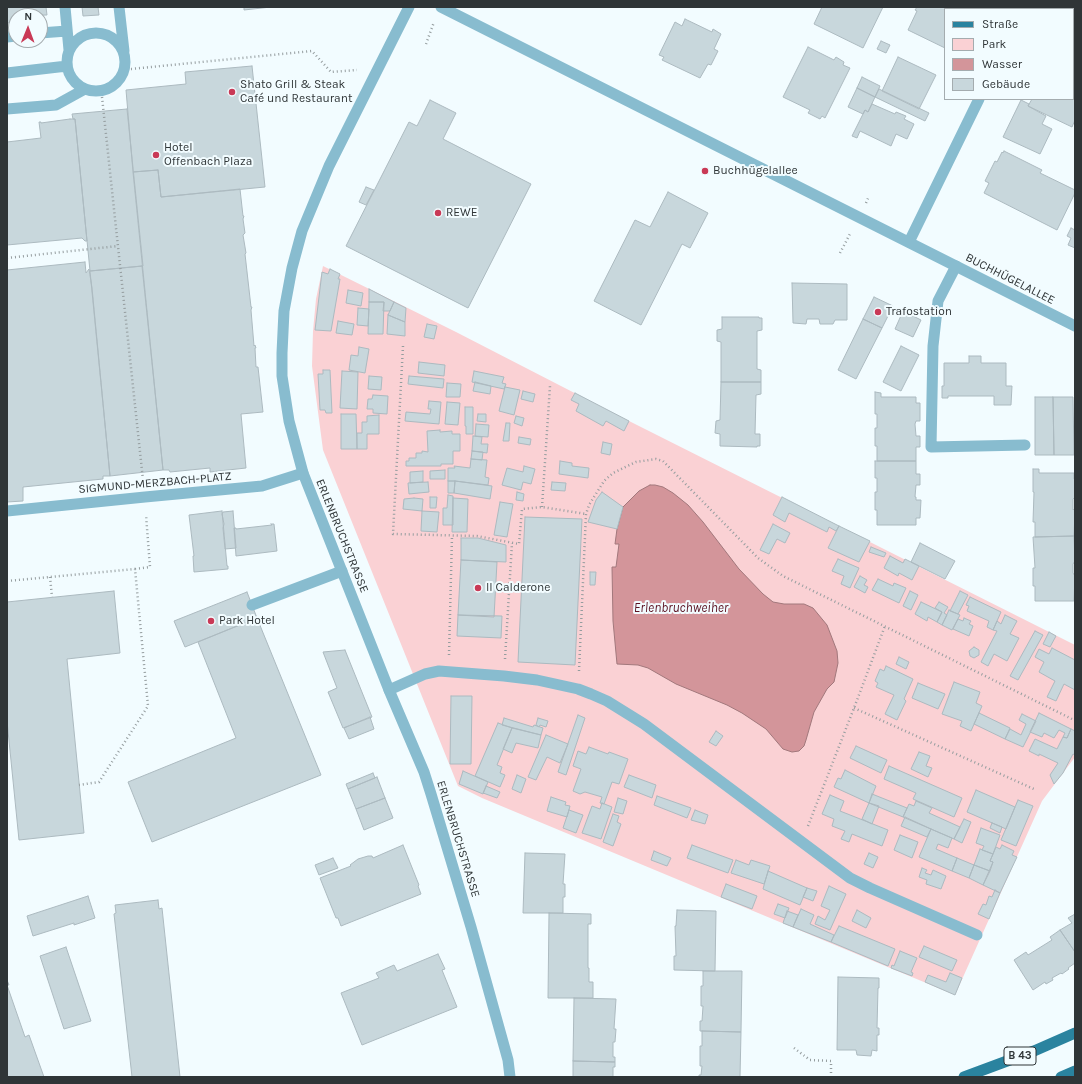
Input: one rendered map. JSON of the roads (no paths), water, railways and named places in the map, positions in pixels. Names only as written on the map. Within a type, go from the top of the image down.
[{"type":"main road","name":"B 43","points":[[964,1077],[1028,1053],[1075,1033]]},
{"type":"main road","points":[[1061,1077],[1075,1071]]},
{"type":"street","points":[[65,7],[69,50]]},
{"type":"street","points":[[119,7],[124,55],[124,69],[120,79],[115,84],[101,91],[85,89],[77,84],[72,78],[67,66],[69,50],[76,40],[84,35],[94,33],[106,34],[114,39],[120,46],[124,55]]},
{"type":"street","name":"ERLENBRUCHSTRASSE","points":[[409,7],[319,188],[302,231],[287,291],[282,331],[282,376],[289,421],[303,473],[389,690],[424,772],[469,919],[508,1060],[510,1077]]},
{"type":"street","name":"BUCHHÜGELALLEE","points":[[441,7],[1075,326]]},
{"type":"street","points":[[48,32],[67,31]]},
{"type":"street","points":[[7,73],[67,66]]},
{"type":"street","points":[[7,109],[56,105],[85,89]]},
{"type":"street","points":[[909,242],[979,100]]},
{"type":"street","points":[[956,266],[938,301],[932,346],[931,447],[1024,445]]},
{"type":"street","name":"SIGMUND-MERZBACH-PLATZ","points":[[7,511],[145,496],[262,486],[303,473]]},
{"type":"street","points":[[252,605],[342,571]]},
{"type":"street","points":[[389,690],[425,674],[439,671],[538,680],[578,689],[607,701],[644,724],[850,878],[977,936]]},
{"type":"water","name":"Erlenbruchweiher","points":[[650,485],[663,487],[688,505],[739,569],[763,594],[773,602],[784,604],[804,604],[813,608],[827,625],[837,651],[838,663],[834,682],[827,689],[814,712],[804,746],[799,751],[792,752],[783,749],[766,729],[727,705],[676,684],[648,668],[638,665],[617,664],[613,621],[612,567],[616,567],[619,544],[615,544],[617,529],[623,507],[639,491]]},
{"type":"place","name":"Shato Grill & Steak Café und Restaurant","points":[[232,92]]},
{"type":"place","name":"Hotel Offenbach Plaza","points":[[156,155]]},
{"type":"place","name":"Buchhügelallee","points":[[705,171]]},
{"type":"place","name":"REWE","points":[[438,213]]},
{"type":"place","name":"Trafostation","points":[[878,312]]},
{"type":"place","name":"Il Calderone","points":[[478,588]]},
{"type":"place","name":"Park Hotel","points":[[211,621]]}]
